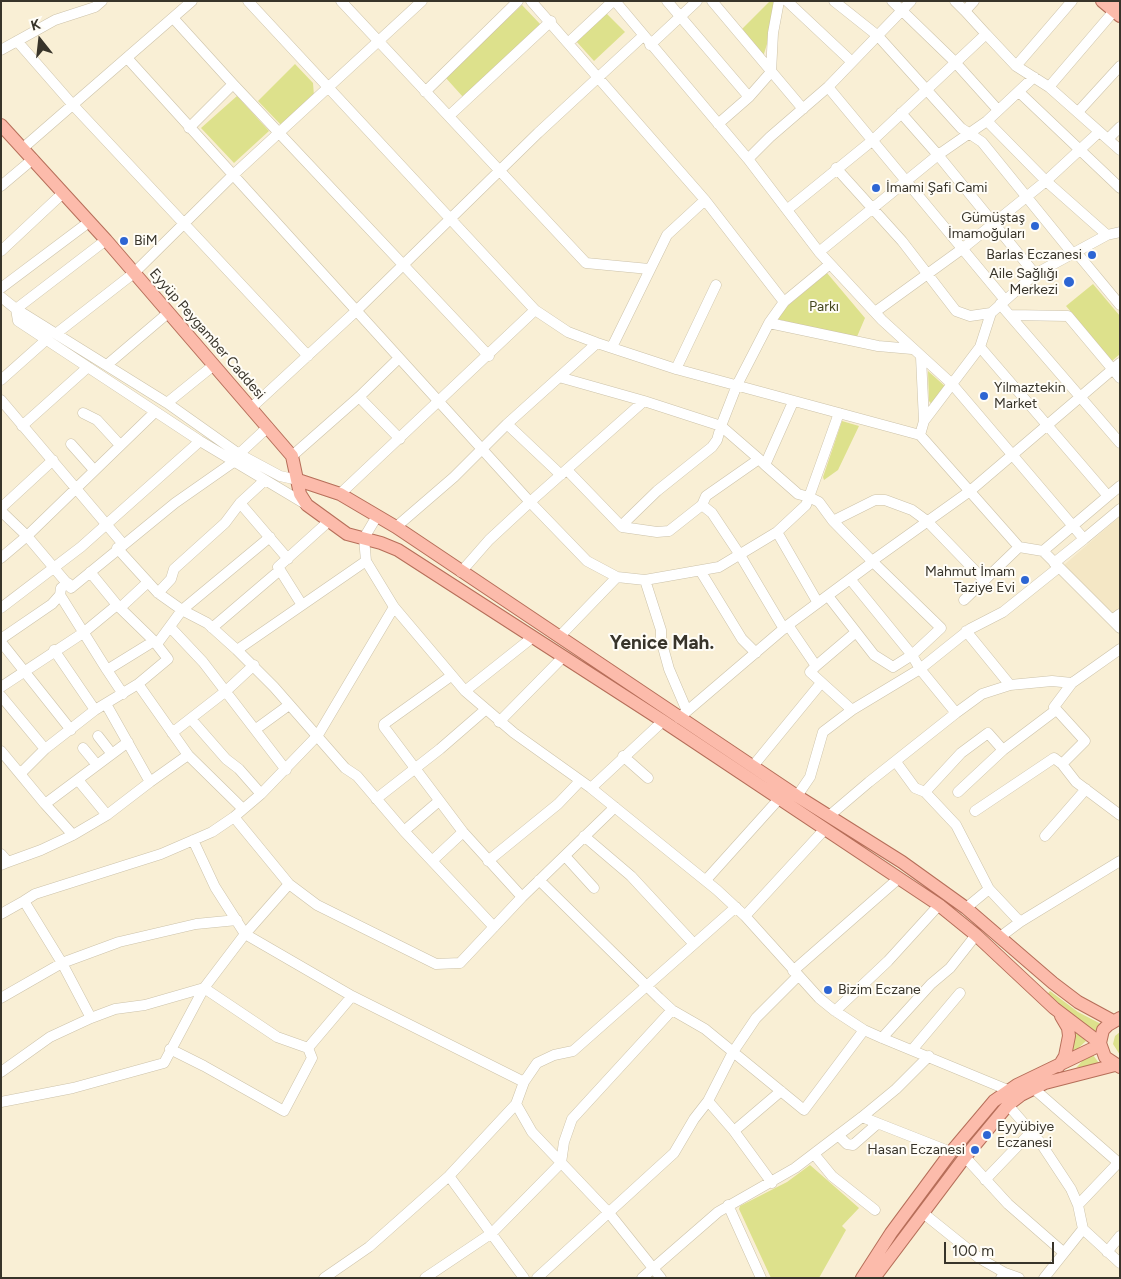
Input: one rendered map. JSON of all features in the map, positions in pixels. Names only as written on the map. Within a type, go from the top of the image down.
[{"type":"main road","points":[[1102,1],[1117,8]]},
{"type":"main road","name":"Eyyüp Peygamber Caddesi","points":[[1,125],[106,240],[292,456],[300,494],[307,505]]},
{"type":"main road","points":[[298,480],[340,494],[377,516],[560,636],[601,666],[683,714],[753,766],[910,868],[966,908],[1072,997],[1116,1019],[1103,1030],[1100,1044],[1008,1090],[994,1101],[951,1152],[891,1233],[862,1278]]},
{"type":"main road","points":[[307,505],[347,534],[381,542],[398,550],[663,722],[938,905],[976,935],[1054,1008],[1100,1044],[1105,1057],[1117,1066]]},
{"type":"main road","points":[[1054,1008],[1064,1020],[1069,1036],[1065,1056],[1059,1066]]},
{"type":"main road","points":[[874,1278],[965,1158],[1008,1105],[1033,1088],[1057,1078],[1117,1066]]},
{"type":"street","points":[[1,50],[55,20],[95,7],[102,1]]},
{"type":"street","points":[[23,148],[72,104],[128,60],[192,1]]},
{"type":"street","points":[[248,1],[452,218],[535,310],[568,332],[676,369],[920,435],[1019,548],[1043,550],[1120,486]]},
{"type":"street","points":[[341,1],[586,263],[649,269]]},
{"type":"street","points":[[57,333],[134,272],[232,176],[422,1]]},
{"type":"street","points":[[425,92],[518,1]]},
{"type":"street","points":[[531,1],[704,200],[784,302]]},
{"type":"street","points":[[667,1],[749,97]]},
{"type":"street","points":[[650,45],[697,1]]},
{"type":"street","points":[[712,1],[803,109]]},
{"type":"street","points":[[718,124],[749,97],[771,72],[773,33],[779,1]]},
{"type":"street","points":[[787,1],[852,62]]},
{"type":"street","points":[[834,1],[878,36],[968,134],[982,142],[1120,305]]},
{"type":"street","points":[[892,1],[954,61],[998,110]]},
{"type":"street","points":[[748,159],[770,137],[828,87],[911,1]]},
{"type":"street","points":[[955,1],[1016,66],[1049,87],[1120,150]]},
{"type":"street","points":[[965,11],[974,1]]},
{"type":"street","points":[[1016,66],[1072,1]]},
{"type":"street","points":[[568,43],[618,2],[642,36],[788,208],[819,252],[874,312],[952,384],[1084,539]]},
{"type":"street","points":[[1049,87],[1117,8]]},
{"type":"street","points":[[174,18],[279,134],[489,356]]},
{"type":"street","points":[[449,116],[550,21]]},
{"type":"street","points":[[788,208],[873,140],[954,61],[986,34]]},
{"type":"street","points":[[251,408],[355,312],[642,36]]},
{"type":"street","points":[[17,42],[72,104],[308,356]]},
{"type":"street","points":[[128,60],[398,360],[530,502],[587,561],[617,577],[645,580],[702,572],[719,567],[777,532],[806,505],[839,413]]},
{"type":"street","points":[[1078,112],[1120,66]]},
{"type":"street","points":[[819,252],[938,156],[987,121],[1034,77]]},
{"type":"street","points":[[189,128],[233,84]]},
{"type":"street","points":[[828,87],[962,249],[1011,315],[1120,443]]},
{"type":"street","points":[[1019,92],[1120,188]]},
{"type":"street","points":[[901,113],[994,222],[1035,274]]},
{"type":"street","points":[[924,421],[980,347],[991,313],[1002,302],[1035,274],[1115,235],[1046,181],[987,121]]},
{"type":"street","points":[[1108,140],[1120,127]]},
{"type":"street","points":[[874,312],[962,249],[1046,181],[1098,132]]},
{"type":"street","points":[[1,186],[33,159]]},
{"type":"street","points":[[836,168],[929,274],[956,310],[970,316],[991,313]]},
{"type":"street","points":[[1,251],[63,193]]},
{"type":"street","points":[[612,347],[667,235],[704,200]]},
{"type":"street","points":[[1,288],[89,222]]},
{"type":"street","points":[[16,309],[106,240]]},
{"type":"street","points":[[621,526],[657,491],[712,447],[717,440],[737,385],[769,323],[784,302],[830,264]]},
{"type":"street","points":[[676,369],[716,285]]},
{"type":"street","points":[[1,297],[16,309],[108,364],[167,403],[265,480],[307,505]]},
{"type":"street","points":[[16,309],[18,321],[200,441],[280,476],[298,480]]},
{"type":"street","points":[[340,494],[489,356],[535,310]]},
{"type":"street","points":[[108,364],[168,313]]},
{"type":"street","points":[[1011,315],[1068,316],[1116,366],[1120,378]]},
{"type":"street","points":[[769,323],[878,346],[912,349]]},
{"type":"street","points":[[1,380],[46,340]]},
{"type":"street","points":[[396,528],[597,343]]},
{"type":"street","points":[[980,347],[1108,496]]},
{"type":"street","points":[[920,435],[924,421],[921,357]]},
{"type":"street","points":[[292,456],[359,398],[398,360]]},
{"type":"street","points":[[167,403],[214,365]]},
{"type":"street","points":[[645,580],[662,630],[661,640],[683,714],[786,627],[872,561],[970,491],[1116,366]]},
{"type":"street","points":[[22,426],[88,367]]},
{"type":"street","points":[[559,377],[644,401],[721,426],[798,494],[819,502],[833,521],[941,628],[912,655],[893,667],[874,654],[828,596]]},
{"type":"street","points":[[359,398],[400,439]]},
{"type":"street","points":[[1,400],[107,525],[120,546],[158,593],[212,628],[254,666],[318,735],[345,768],[357,776],[404,831],[494,928]]},
{"type":"street","points":[[461,572],[489,540],[644,401]]},
{"type":"street","points":[[507,424],[621,526],[657,532],[669,531],[702,506],[706,496],[762,462],[793,402]]},
{"type":"street","points":[[1,558],[27,536],[155,412]]},
{"type":"street","points":[[83,413],[97,420],[120,445]]},
{"type":"street","points":[[53,460],[1,510],[56,568],[71,588],[175,502],[237,458],[268,427]]},
{"type":"street","points":[[3,604],[56,568],[200,441]]},
{"type":"street","points":[[71,444],[94,470]]},
{"type":"street","points":[[158,593],[171,579],[174,569],[224,523],[240,503],[265,480]]},
{"type":"street","points":[[833,521],[871,502],[880,500],[912,510],[927,521],[984,580]]},
{"type":"street","points":[[240,503],[288,559]]},
{"type":"street","points":[[702,506],[712,513],[786,627],[816,666]]},
{"type":"street","points":[[797,796],[810,777],[823,732],[852,710],[920,669],[966,631],[1003,612],[1120,509]]},
{"type":"street","points":[[377,516],[364,538],[366,561],[394,608],[451,676],[485,710],[591,788],[706,880],[745,916],[795,973],[835,1011],[864,1030],[1008,1090]]},
{"type":"street","points":[[302,604],[278,567],[329,521]]},
{"type":"street","points":[[777,532],[818,603]]},
{"type":"street","points":[[107,670],[156,643],[171,628],[182,610],[270,537]]},
{"type":"street","points":[[964,600],[1019,548]]},
{"type":"street","points":[[1043,550],[1056,565],[1117,620]]},
{"type":"street","points":[[237,650],[366,561]]},
{"type":"street","points":[[212,628],[280,570]]},
{"type":"street","points":[[20,774],[45,749],[95,710],[138,684],[168,658],[156,643],[118,606],[90,572]]},
{"type":"street","points":[[702,572],[742,639],[756,652]]},
{"type":"street","points":[[560,636],[617,577]]},
{"type":"street","points":[[850,579],[912,655],[920,669],[956,714]]},
{"type":"street","points":[[1,688],[54,650],[83,633],[148,582]]},
{"type":"street","points":[[68,583],[60,588],[60,595],[123,694]]},
{"type":"street","points":[[60,595],[52,604],[1,640],[71,730]]},
{"type":"street","points":[[1,914],[35,894],[161,854],[212,832],[243,809],[262,794],[318,735],[394,608]]},
{"type":"street","points":[[171,628],[226,691],[286,770]]},
{"type":"street","points":[[966,631],[1010,685]]},
{"type":"street","points":[[852,710],[810,672],[856,632]]},
{"type":"street","points":[[465,691],[533,637]]},
{"type":"street","points":[[1062,764],[1086,741],[1054,707],[1072,683],[1120,649]]},
{"type":"street","points":[[54,650],[95,710]]},
{"type":"street","points":[[500,722],[563,658]]},
{"type":"street","points":[[172,733],[226,691],[254,666]]},
{"type":"street","points":[[451,676],[384,724],[463,832],[522,897]]},
{"type":"street","points":[[829,816],[869,782],[982,694],[1010,685],[1052,681],[1072,683]]},
{"type":"street","points":[[753,766],[820,683]]},
{"type":"street","points":[[138,684],[188,755],[243,809]]},
{"type":"street","points":[[1,696],[45,749]]},
{"type":"street","points":[[106,704],[150,782]]},
{"type":"street","points":[[256,729],[289,704]]},
{"type":"street","points":[[376,799],[485,710]]},
{"type":"street","points":[[958,792],[1003,750],[1056,710]]},
{"type":"street","points":[[191,719],[220,753],[240,769],[262,794]]},
{"type":"street","points":[[591,788],[663,722]]},
{"type":"street","points":[[925,792],[961,753],[988,733],[1003,750]]},
{"type":"street","points":[[98,736],[112,754]]},
{"type":"street","points":[[45,804],[128,742]]},
{"type":"street","points":[[83,748],[97,765]]},
{"type":"street","points":[[1,751],[45,804],[74,835]]},
{"type":"street","points":[[3,860],[42,850],[74,835],[107,815],[188,755]]},
{"type":"street","points":[[624,756],[648,778]]},
{"type":"street","points":[[975,811],[1054,758],[1086,789],[1120,816]]},
{"type":"street","points":[[896,762],[915,788],[925,792],[956,825],[989,889],[1020,922]]},
{"type":"street","points":[[78,780],[107,815]]},
{"type":"street","points":[[488,861],[558,804],[580,781]]},
{"type":"street","points":[[1045,836],[1086,789]]},
{"type":"street","points":[[706,880],[778,800]]},
{"type":"street","points":[[404,831],[439,801]]},
{"type":"street","points":[[234,816],[290,884],[317,905],[436,964],[460,963],[522,897],[615,807]]},
{"type":"street","points":[[745,916],[824,830]]},
{"type":"street","points":[[432,861],[463,832]]},
{"type":"street","points":[[584,836],[631,876],[694,944]]},
{"type":"street","points":[[193,840],[215,886],[245,934],[352,996],[524,1082]]},
{"type":"street","points":[[565,856],[594,888]]},
{"type":"street","points":[[1000,937],[1020,922],[1120,861]]},
{"type":"street","points":[[537,1278],[609,1214],[674,1152],[694,1119],[708,1101],[733,1052],[756,1018],[795,973],[898,879]]},
{"type":"street","points":[[539,880],[672,1010],[705,1029],[804,1110],[864,1030]]},
{"type":"street","points":[[1,1102],[73,1088],[164,1064],[170,1049],[204,988],[245,934],[290,884]]},
{"type":"street","points":[[966,908],[989,889]]},
{"type":"street","points":[[24,901],[62,963],[91,1018]]},
{"type":"street","points":[[835,1011],[888,961],[938,905]]},
{"type":"street","points":[[324,1278],[369,1247],[449,1176],[516,1104],[524,1082],[537,1063],[573,1051],[736,907]]},
{"type":"street","points":[[1,998],[62,963],[119,942],[196,924],[237,920]]},
{"type":"street","points":[[882,1038],[930,984],[950,968],[976,935]]},
{"type":"street","points":[[1,1072],[50,1036],[91,1018],[115,1009],[145,1005],[204,988],[277,1037],[308,1048],[312,1058],[284,1111],[170,1049]]},
{"type":"street","points":[[912,1050],[960,994]]},
{"type":"street","points":[[308,1048],[352,996]]},
{"type":"street","points":[[426,1278],[492,1233],[561,1163],[564,1142],[572,1119],[672,1010]]},
{"type":"street","points":[[642,1278],[728,1205],[772,1183],[862,1117],[896,1089],[929,1056]]},
{"type":"street","points":[[1033,1088],[1119,1163],[1078,1204]]},
{"type":"street","points":[[734,1131],[781,1091]]},
{"type":"street","points":[[708,1101],[734,1131],[772,1183]]},
{"type":"street","points":[[516,1104],[532,1132],[609,1214],[661,1278]]},
{"type":"street","points":[[1008,1105],[1032,1131],[1070,1188],[1078,1204],[1083,1229],[1120,1263]]},
{"type":"street","points":[[862,1117],[951,1152]]},
{"type":"street","points":[[838,1135],[847,1144],[853,1145],[877,1124]]},
{"type":"street","points":[[985,1180],[1032,1131]]},
{"type":"street","points":[[814,1154],[832,1176],[875,1210]]},
{"type":"street","points":[[965,1158],[1008,1204],[1063,1252]]},
{"type":"street","points":[[449,1176],[524,1278]]},
{"type":"street","points":[[728,1205],[761,1278]]},
{"type":"street","points":[[923,1213],[1003,1275],[1019,1278]]},
{"type":"street","points":[[1044,1278],[1083,1229]]},
{"type":"street","points":[[1107,1252],[1120,1236]]},
{"type":"shaded area","points":[[1120,516],[1120,611],[1114,616],[1064,565]]},
{"type":"green space","points":[[770,1],[777,1],[775,18],[763,57],[742,29]]},
{"type":"green space","points":[[522,5],[541,25],[463,97],[445,77]]},
{"type":"green space","points":[[606,13],[625,32],[594,61],[576,41]]},
{"type":"green space","points":[[295,64],[313,83],[314,96],[282,126],[258,101]]},
{"type":"green space","points":[[237,96],[269,131],[234,163],[201,128]]},
{"type":"green space","name":"Parkı","points":[[827,273],[865,318],[856,339],[773,318]]},
{"type":"green space","points":[[1093,284],[1120,316],[1120,354],[1112,361],[1066,306]]},
{"type":"green space","points":[[928,371],[947,388],[933,406],[929,401]]},
{"type":"green space","points":[[842,421],[859,426],[838,470],[824,480],[823,477]]},
{"type":"green space","points":[[1050,991],[1078,1012],[1101,1024],[1097,1033],[1046,996]]},
{"type":"green space","points":[[1073,1030],[1086,1041],[1073,1053],[1071,1052]]},
{"type":"green space","points":[[1120,1032],[1120,1055],[1113,1044],[1115,1036]]},
{"type":"green space","points":[[1093,1055],[1099,1063],[1076,1068],[1083,1060]]},
{"type":"green space","points":[[810,1165],[859,1208],[842,1226],[846,1230],[819,1278],[771,1278],[739,1209],[740,1206],[787,1182]]},
{"type":"place","name":"İmami Şafi Cami","points":[[876,188]]},
{"type":"place","name":"Gümüştaş İmamoğuları","points":[[1035,226]]},
{"type":"place","name":"BiM","points":[[124,241]]},
{"type":"place","name":"Barlas Eczanesi","points":[[1092,255]]},
{"type":"place","name":"Aile Sağlığı Merkezi","points":[[1069,282]]},
{"type":"place","name":"Yilmaztekin Market","points":[[984,396]]},
{"type":"place","name":"Mahmut İmam Taziye Evi","points":[[1025,580]]},
{"type":"place","name":"Bizim Eczane","points":[[828,990]]},
{"type":"place","name":"Eyyübiye Eczanesi","points":[[987,1135]]},
{"type":"place","name":"Hasan Eczanesi","points":[[975,1150]]},
{"type":"district","name":"Yenice Mah.","points":[[662,643]]}]
